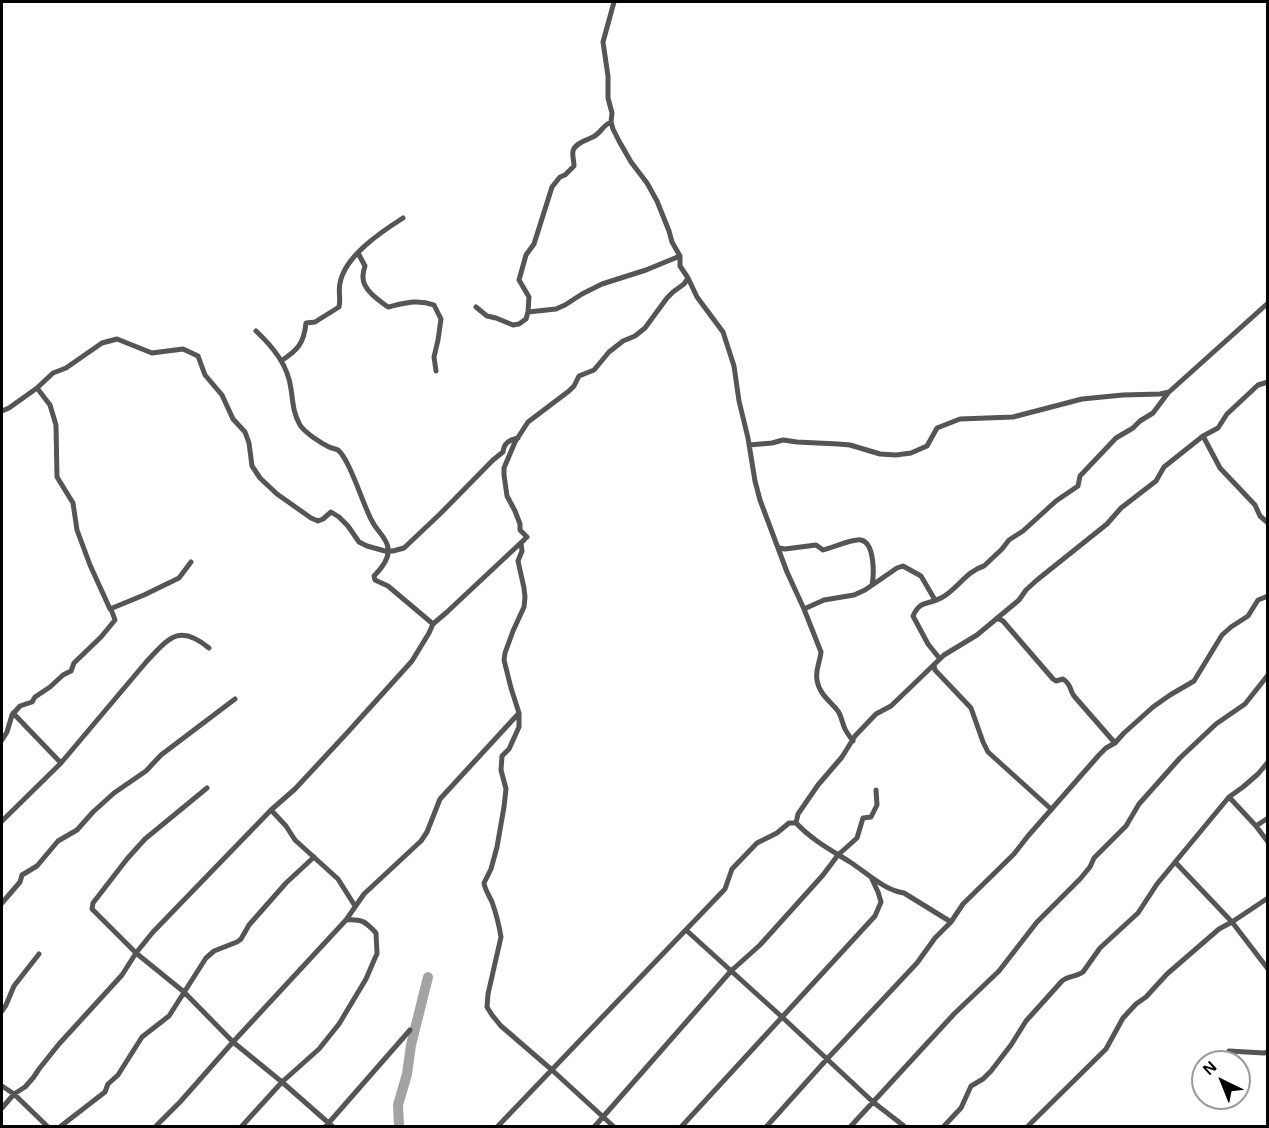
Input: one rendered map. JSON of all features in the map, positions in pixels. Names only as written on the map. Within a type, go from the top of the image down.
[{"type":"street","points":[[614,2],[603,42],[608,76],[608,98],[612,113],[611,122],[631,162],[657,201],[672,242],[680,256],[680,266],[697,297],[723,332],[734,366],[760,500],[821,652],[816,678],[818,686],[839,713],[844,728],[853,741]]},
{"type":"street","points":[[476,307],[487,316],[513,325],[526,319],[529,297],[520,283],[520,278],[526,255],[534,244],[552,187],[574,166],[573,151],[575,148],[594,137],[603,126],[611,122]]},
{"type":"street","points":[[281,361],[298,348],[303,341],[306,323],[315,322],[339,306],[341,278],[347,263],[371,241],[403,218]]},
{"type":"street","points":[[358,253],[365,266],[363,277],[365,286],[388,307],[406,302],[423,301],[434,305],[441,319],[434,357],[436,371]]},
{"type":"street","points":[[528,312],[556,309],[602,284],[680,256]]},
{"type":"street","points":[[527,537],[520,530],[520,524],[507,496],[504,475],[510,451],[518,438],[528,422],[569,391],[579,376],[594,370],[609,352],[645,328],[667,298],[688,278]]},
{"type":"street","points":[[940,659],[928,644],[913,616],[918,608],[924,603],[942,598],[970,573],[984,566],[1009,540],[1078,486],[1080,476],[1116,438],[1153,413],[1169,392],[1268,303]]},
{"type":"street","points":[[256,331],[281,361],[289,378],[294,410],[301,426],[318,441],[337,450],[344,459],[376,530],[386,541],[388,551],[385,563],[374,576],[375,580],[388,586],[433,624]]},
{"type":"street","points":[[2,411],[37,388],[53,373],[66,368],[102,343],[117,339],[152,353],[183,349],[190,351],[198,356],[205,375],[222,395],[233,418],[245,432],[252,466],[276,495],[318,521],[331,512],[348,526],[359,542],[388,551],[404,548],[503,452],[503,446],[507,442],[518,438]]},
{"type":"street","points":[[796,823],[798,814],[818,785],[842,757],[855,736],[876,714],[898,700],[940,659],[977,634],[1019,600],[1037,580],[1156,481],[1164,467],[1203,436],[1218,428],[1227,414],[1258,385],[1268,382]]},
{"type":"street","points":[[2,740],[14,713],[22,705],[32,702],[35,697],[71,671],[76,661],[115,620],[77,530],[73,503],[57,477],[56,425],[51,405],[37,388]]},
{"type":"street","points":[[749,445],[783,440],[838,444],[880,454],[896,455],[911,453],[927,446],[937,428],[960,419],[1013,417],[1082,399],[1169,392]]},
{"type":"street","points":[[1203,436],[1220,468],[1255,505],[1260,516],[1268,523]]},
{"type":"street","points":[[2,1108],[14,1094],[25,1087],[65,1037],[122,975],[153,932],[271,810],[295,789],[412,661],[433,624],[527,537]]},
{"type":"street","points":[[527,537],[521,543],[522,551],[518,561],[524,588],[524,607],[513,631],[504,660],[519,713],[519,727],[509,749],[502,756],[501,770],[506,789],[504,807],[497,847],[491,869],[484,883],[492,901],[501,936],[487,1006],[501,1026],[613,1126]]},
{"type":"street","points":[[779,548],[816,545],[823,550],[861,540],[869,548],[872,557],[874,572],[872,585]]},
{"type":"street","points":[[111,609],[179,578],[191,562]]},
{"type":"street","points":[[804,609],[824,600],[854,595],[903,566],[921,576],[935,600]]},
{"type":"street","points":[[767,1126],[917,963],[963,904],[1014,854],[1106,748],[1115,743],[1153,706],[1194,681],[1222,635],[1248,616],[1258,600],[1268,596]]},
{"type":"street","points":[[997,618],[1003,621],[1053,679],[1056,681],[1063,679],[1070,684],[1074,696],[1115,743]]},
{"type":"street","points":[[2,821],[61,764],[161,646],[175,636],[184,634],[199,640],[209,648]]},
{"type":"street","points":[[934,665],[935,670],[971,708],[988,752],[1051,809]]},
{"type":"street","points":[[851,1126],[954,1014],[999,971],[1038,922],[1080,879],[1094,858],[1126,826],[1139,804],[1180,758],[1216,724],[1245,704],[1268,675]]},
{"type":"street","points":[[2,903],[20,882],[22,876],[37,866],[58,841],[77,830],[114,793],[146,771],[160,755],[235,699]]},
{"type":"street","points":[[14,713],[61,764]]},
{"type":"street","points":[[156,1126],[346,920],[364,894],[412,851],[428,832],[440,799],[519,713]]},
{"type":"street","points":[[944,1126],[961,1108],[971,1086],[991,1071],[1030,1016],[1062,981],[1083,972],[1100,948],[1138,913],[1157,884],[1229,797],[1244,787],[1268,762]]},
{"type":"street","points":[[207,788],[146,839],[127,859],[92,906],[94,913],[136,953],[184,992],[233,1042],[329,1125],[410,1030]]},
{"type":"street","points":[[595,1126],[731,970],[769,935],[838,855],[857,838],[863,818],[871,817],[876,805],[876,790]]},
{"type":"street","points":[[1229,797],[1268,842]]},
{"type":"street","points":[[271,810],[295,840],[338,879],[355,906]]},
{"type":"street","points":[[1256,826],[1268,818]]},
{"type":"street","points":[[498,1126],[724,889],[732,869],[749,851],[757,843],[777,833],[789,823],[796,823],[807,835],[871,877],[895,892],[904,893],[951,922]]},
{"type":"street","points":[[61,1126],[105,1092],[108,1084],[118,1075],[142,1037],[167,1018],[206,958],[214,951],[241,939],[249,925],[286,883],[314,857]]},
{"type":"street","points":[[1176,862],[1232,922],[1268,969]]},
{"type":"street","points":[[682,1126],[875,916],[881,902],[871,877]]},
{"type":"street","points":[[1028,1126],[1106,1049],[1123,1018],[1146,998],[1167,974],[1208,937],[1267,899]]},
{"type":"street","points":[[242,1126],[339,1024],[366,979],[376,954],[376,933],[365,922],[357,919],[346,920]]},
{"type":"street","points":[[686,930],[873,1102],[904,1126]]},
{"type":"street","points":[[2,1011],[14,986],[39,954]]},
{"type":"street","points":[[1251,1053],[1268,1052]]},
{"type":"street","points":[[2,1086],[14,1094],[47,1126]]},
{"type":"waterway","points":[[399,1126],[398,1105],[428,977]]}]
